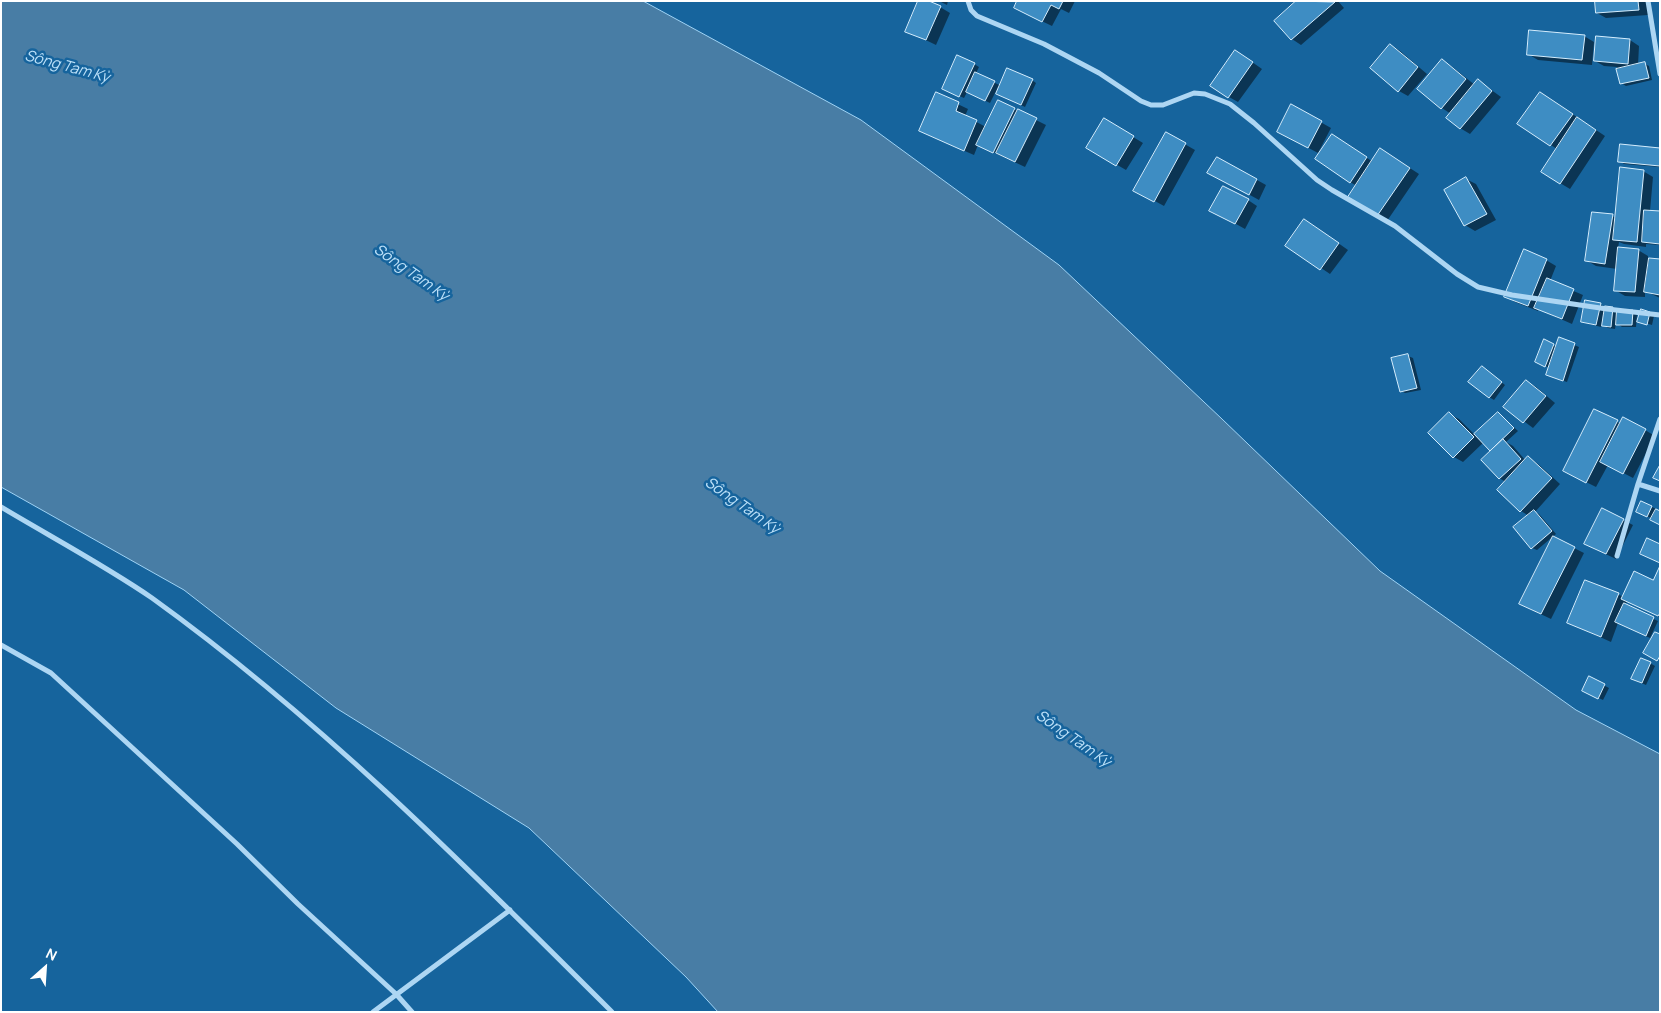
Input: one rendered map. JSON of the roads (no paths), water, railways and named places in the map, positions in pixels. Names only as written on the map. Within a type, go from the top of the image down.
[{"type":"street","points":[[968,1],[971,10],[978,16],[1044,44],[1151,105],[1163,105],[1194,93],[1205,94],[1230,104],[1317,180],[1395,226],[1457,274],[1478,287],[1512,295],[1660,315]]},
{"type":"street","points":[[1648,1],[1660,74]]},
{"type":"street","points":[[1617,556],[1638,484],[1660,419]]},
{"type":"street","points":[[1638,484],[1660,491]]},
{"type":"street","points":[[1,507],[144,593],[206,640],[352,759],[436,837],[612,1012]]},
{"type":"street","points":[[1,645],[50,673],[237,844],[298,904],[396,994],[412,1012]]},
{"type":"street","points":[[372,1012],[510,910]]},
{"type":"water","name":"Sông Tam Kỳ","points":[[1,1],[643,1],[861,120],[1059,265],[1380,571],[1576,710],[1660,754],[1660,1012],[718,1012],[686,977],[529,828],[336,708],[184,590],[1,487]]}]
